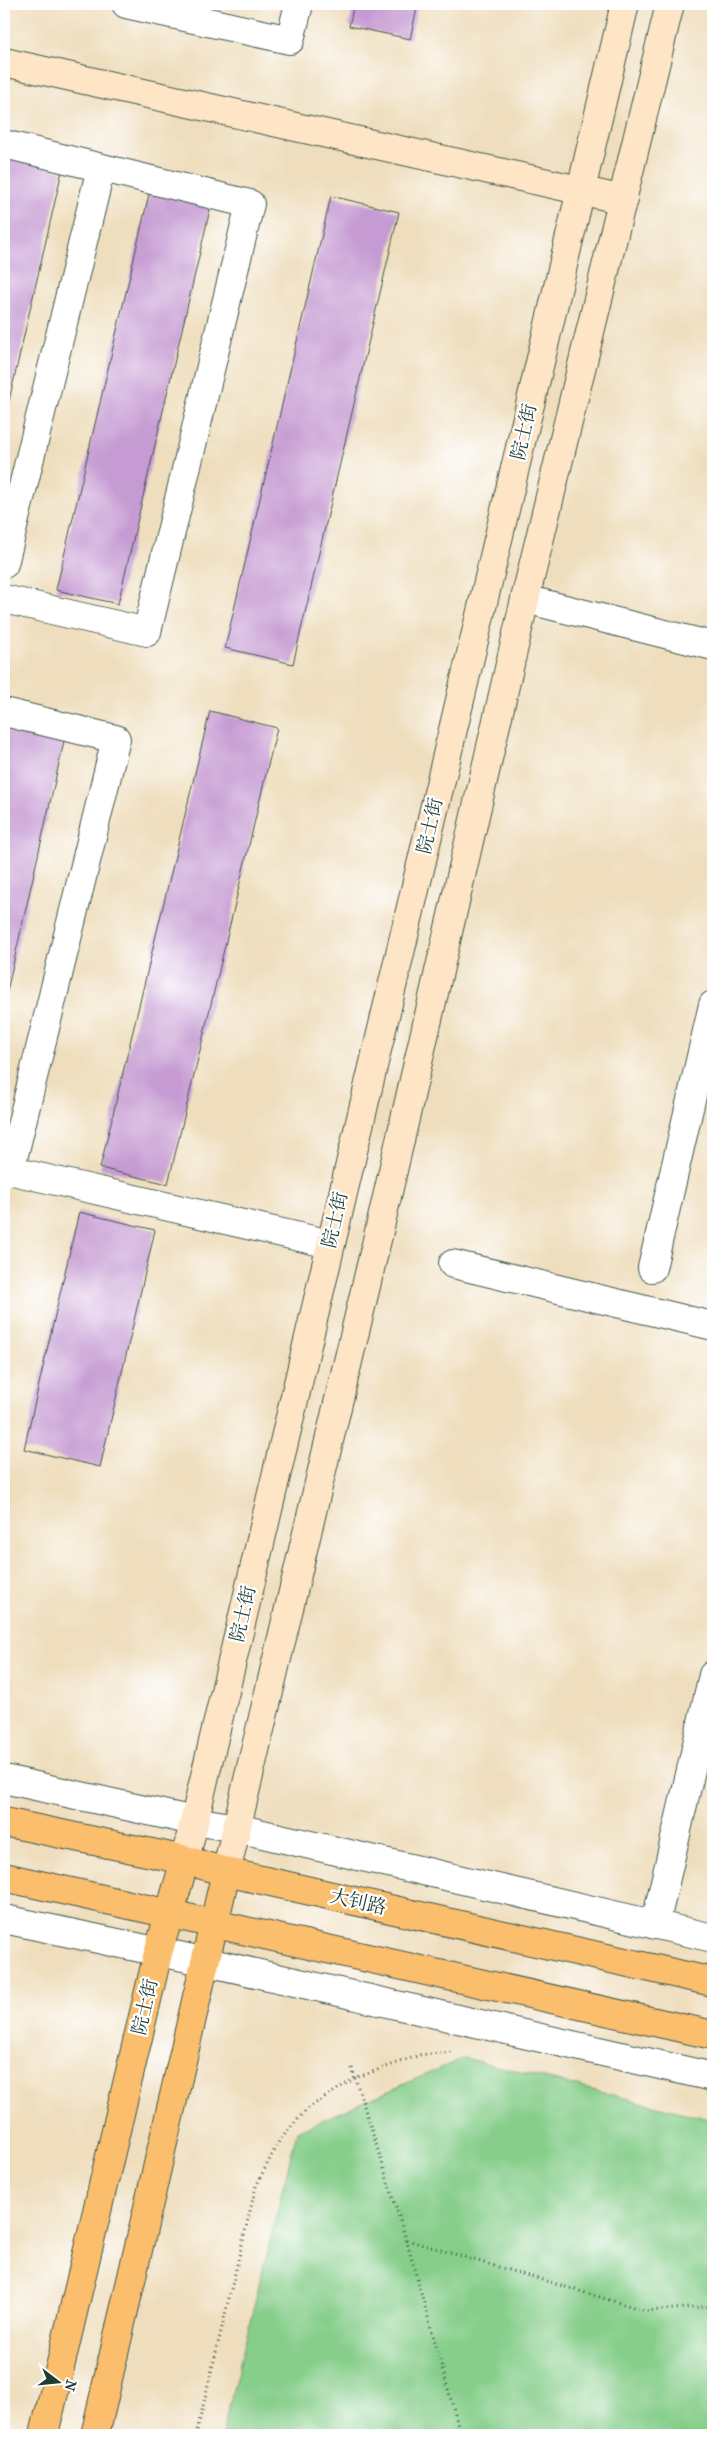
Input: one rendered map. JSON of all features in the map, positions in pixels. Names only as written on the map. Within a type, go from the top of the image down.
[{"type":"main road","name":"院士街","points":[[44,2435],[158,1952],[185,1860],[582,191],[624,4]]},
{"type":"main road","points":[[95,2435],[226,1872],[375,1249],[525,599],[624,200],[670,4]]},
{"type":"main road","points":[[4,62],[624,200]]},
{"type":"main road","name":"大钊路","points":[[4,1822],[185,1860],[226,1872],[713,1982]]},
{"type":"main road","points":[[4,1877],[713,2035]]},
{"type":"street","points":[[126,4],[156,7],[290,40],[299,4]]},
{"type":"street","points":[[4,144],[250,204],[147,632],[4,599]]},
{"type":"street","points":[[4,564],[101,168]]},
{"type":"street","points":[[525,599],[713,646]]},
{"type":"street","points":[[4,712],[116,739],[7,1170],[330,1244]]},
{"type":"street","points":[[652,1268],[713,1006]]},
{"type":"street","points":[[453,1264],[713,1326]]},
{"type":"street","points":[[655,1925],[713,1675]]},
{"type":"street","points":[[4,1779],[194,1821],[237,1828],[713,1938]]},
{"type":"street","points":[[4,1919],[206,1962],[713,2077]]},
{"type":"path","points":[[196,2435],[256,2186],[279,2141],[308,2109],[355,2078],[420,2055],[454,2052]]},
{"type":"path","points":[[352,2068],[406,2239],[459,2428],[463,2435]]},
{"type":"path","points":[[406,2239],[647,2311],[713,2306]]},
{"type":"green space","points":[[464,2058],[713,2120],[713,2435],[222,2435],[297,2131]]},
{"type":"building","points":[[354,4],[418,4],[410,39],[349,26]]},
{"type":"building","points":[[4,157],[62,171],[5,418],[4,418]]},
{"type":"building","points":[[150,190],[211,205],[118,604],[56,590]]},
{"type":"building","points":[[331,196],[399,212],[293,664],[225,648]]},
{"type":"building","points":[[4,709],[68,724],[5,1000],[4,1000]]},
{"type":"building","points":[[210,711],[277,728],[168,1184],[100,1168]]},
{"type":"building","points":[[79,1212],[155,1230],[100,1467],[24,1449]]}]
